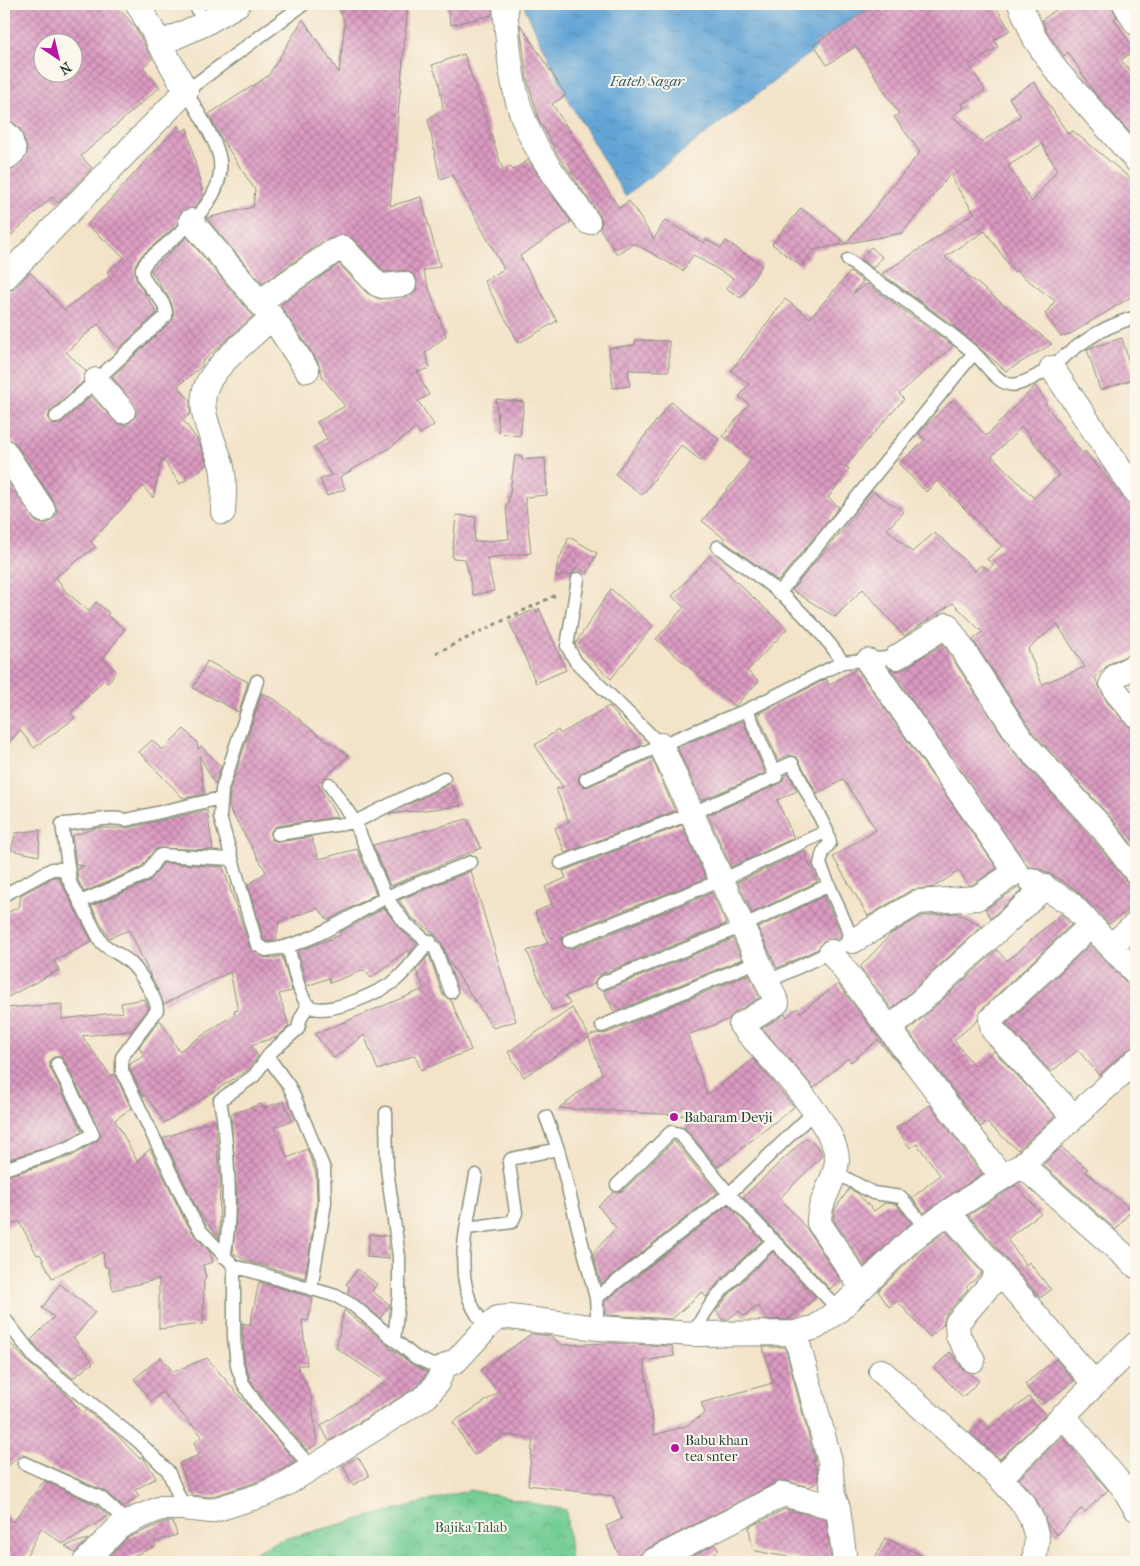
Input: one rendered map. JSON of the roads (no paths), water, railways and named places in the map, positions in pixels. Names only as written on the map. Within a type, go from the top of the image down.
[{"type":"street","points":[[4,279],[186,91],[138,4]]},
{"type":"street","points":[[159,44],[200,14],[238,4]]},
{"type":"street","points":[[505,4],[509,62],[525,124],[538,148],[588,222]]},
{"type":"street","points":[[1022,4],[1035,39],[1056,70],[1136,160]]},
{"type":"street","points":[[1125,4],[1136,23]]},
{"type":"street","points":[[4,132],[10,138],[14,151],[4,160]]},
{"type":"street","points":[[192,221],[266,310],[308,370]]},
{"type":"street","points":[[224,512],[224,481],[220,460],[205,419],[203,403],[205,389],[217,370],[266,310],[333,252],[343,248],[377,284],[383,286],[404,284]]},
{"type":"street","points":[[1052,368],[1136,493]]},
{"type":"street","points":[[96,380],[123,411]]},
{"type":"street","points":[[4,451],[43,510]]},
{"type":"street","points":[[896,657],[947,625],[1022,741],[1103,829],[1136,872]]},
{"type":"street","points":[[868,661],[1016,872],[1069,902],[1136,973]]},
{"type":"street","points":[[1136,665],[1116,676],[1112,683],[1117,693],[1136,715]]},
{"type":"street","points":[[661,745],[777,1003],[740,1025],[815,1112],[835,1149],[835,1172],[822,1204],[819,1224],[862,1288]]},
{"type":"street","points":[[853,941],[918,902],[977,898],[1016,872]]},
{"type":"street","points":[[891,1028],[1045,887]]},
{"type":"street","points":[[1074,1117],[994,1030],[991,1019],[1091,924]]},
{"type":"street","points":[[1111,946],[1136,924]]},
{"type":"street","points":[[831,952],[891,1028],[1012,1171],[1136,1266]]},
{"type":"street","points":[[85,1562],[119,1527],[161,1508],[211,1511],[262,1496],[420,1401],[432,1391],[444,1367],[456,1360],[498,1318],[510,1317],[598,1328],[694,1334],[795,1333],[816,1327],[839,1310],[926,1229],[948,1212],[1012,1171],[1136,1060]]},
{"type":"street","points":[[948,1212],[1095,1384]]},
{"type":"street","points":[[973,1360],[958,1336],[957,1323],[1000,1273]]},
{"type":"street","points":[[795,1333],[830,1461],[833,1495],[838,1508],[845,1562]]},
{"type":"street","points":[[1000,1478],[1136,1344]]},
{"type":"street","points":[[881,1371],[1000,1478],[1024,1505],[1032,1520],[1037,1538],[1034,1562]]},
{"type":"street","points":[[1063,1415],[1123,1487],[1136,1509]]},
{"type":"street","points":[[651,1562],[783,1494],[838,1508]]},
{"type":"lane","points":[[56,417],[166,316],[163,303],[146,281],[142,269],[147,261],[192,221],[214,197],[220,176],[219,153],[186,91],[304,4]]},
{"type":"lane","points":[[848,260],[974,353],[1003,383],[1010,385],[1024,381],[1052,368],[1085,341],[1120,322],[1136,317]]},
{"type":"lane","points":[[780,592],[974,353]]},
{"type":"lane","points":[[718,547],[780,592],[816,626],[843,662]]},
{"type":"lane","points":[[578,582],[567,646],[572,656],[661,745]]},
{"type":"lane","points":[[586,779],[661,745],[747,710],[843,662],[896,657]]},
{"type":"lane","points":[[257,681],[221,798],[220,817],[256,944],[266,950],[288,946],[343,922],[386,898],[471,862]]},
{"type":"lane","points":[[561,863],[692,813],[776,777],[747,710]]},
{"type":"lane","points":[[602,1026],[763,972],[831,952],[853,941],[820,864],[823,852],[830,843],[827,831],[792,763],[774,771]]},
{"type":"lane","points":[[278,834],[355,822],[444,778]]},
{"type":"lane","points":[[329,784],[355,822],[386,898],[405,923],[430,941],[438,953],[452,992]]},
{"type":"lane","points":[[72,887],[62,824],[83,824],[116,818],[126,820],[221,798]]},
{"type":"lane","points":[[569,941],[722,880],[827,831]]},
{"type":"lane","points":[[80,902],[144,875],[161,855],[231,859]]},
{"type":"lane","points":[[4,895],[52,869],[63,869],[101,942],[109,950],[132,963],[157,1004],[154,1016],[122,1057],[122,1070],[192,1215],[201,1231],[224,1257],[234,1266],[336,1296],[354,1306],[415,1357],[430,1364],[444,1367]]},
{"type":"lane","points":[[602,983],[743,926],[829,885]]},
{"type":"lane","points":[[288,946],[302,992],[308,1004],[318,1009],[328,1009],[379,991],[397,979],[430,941]]},
{"type":"lane","points":[[224,1257],[229,1224],[224,1120],[220,1100],[254,1076],[281,1042],[298,1029],[308,1004]]},
{"type":"lane","points":[[268,1057],[289,1086],[324,1169],[325,1203],[311,1289]]},
{"type":"lane","points":[[4,1169],[69,1148],[93,1134],[57,1064]]},
{"type":"lane","points":[[596,1298],[729,1194],[815,1112]]},
{"type":"lane","points":[[386,1113],[387,1169],[399,1257],[399,1294],[394,1340]]},
{"type":"lane","points":[[546,1117],[558,1149],[596,1298],[598,1328]]},
{"type":"lane","points":[[617,1185],[664,1138],[672,1132],[676,1132],[729,1194],[839,1310]]},
{"type":"lane","points":[[467,1228],[512,1222],[516,1213],[509,1163],[511,1159],[558,1149]]},
{"type":"lane","points":[[835,1172],[873,1193],[901,1197],[926,1229]]},
{"type":"lane","points":[[476,1175],[467,1228],[464,1273],[466,1289],[475,1311],[486,1328]]},
{"type":"lane","points":[[694,1334],[701,1317],[716,1296],[773,1241]]},
{"type":"lane","points":[[234,1266],[234,1337],[237,1366],[243,1383],[259,1408],[311,1467]]},
{"type":"lane","points":[[4,1318],[35,1358],[138,1441],[168,1471],[184,1508]]},
{"type":"lane","points":[[24,1463],[101,1498],[128,1523]]},
{"type":"water","name":"Fateh Sagar","points":[[523,4],[874,4],[625,196],[571,105]]},
{"type":"place","name":"Babaram Devji","points":[[674,1117]]},
{"type":"place","name":"Babu khan tea snter","points":[[675,1448]]},
{"type":"park label","name":"Bajika Talab","points":[[471,1527]]}]
